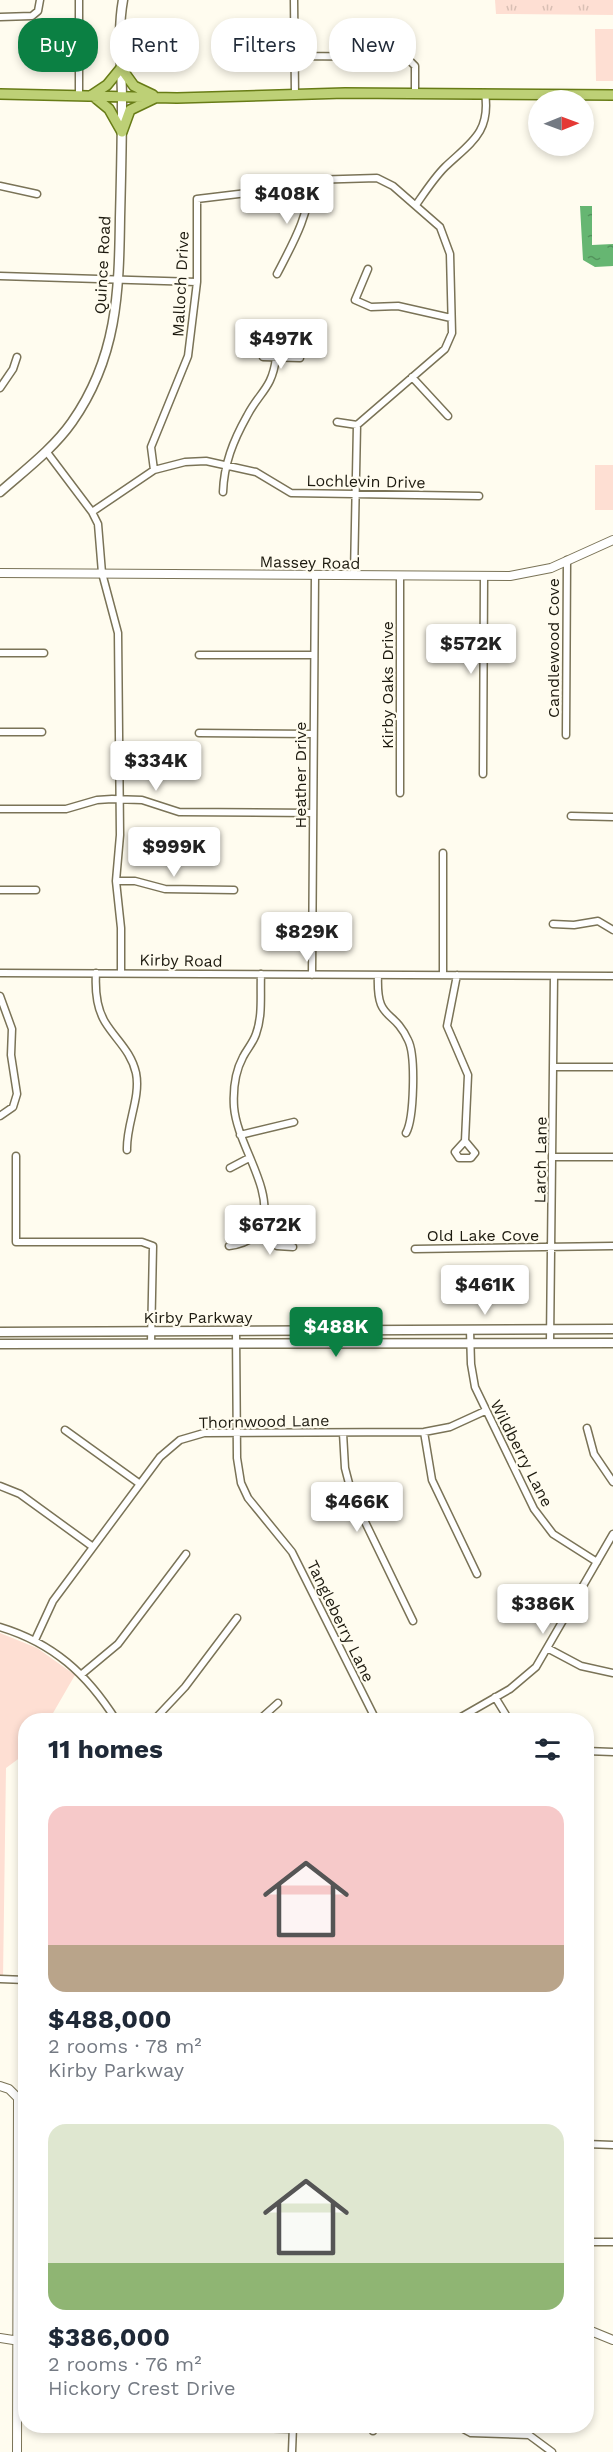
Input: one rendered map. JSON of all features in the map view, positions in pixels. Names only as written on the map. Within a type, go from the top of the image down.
[{"type":"main road","name":"Quince Road","points":[[122,18],[123,0]]},
{"type":"main road","points":[[92,95],[109,83],[118,72]]},
{"type":"main road","name":"Quince Road","points":[[0,492],[46,451],[72,422],[96,381],[112,333],[119,280],[121,72]]},
{"type":"main road","points":[[124,72],[134,86],[158,97]]},
{"type":"main road","points":[[0,94],[158,97],[485,93],[613,95]]},
{"type":"main road","points":[[92,95],[109,109],[122,132]]},
{"type":"main road","points":[[122,132],[130,110],[158,97]]},
{"type":"main road","name":"Kirby Parkway","points":[[0,1332],[613,1329]]},
{"type":"main road","name":"Kirby Parkway","points":[[0,1344],[613,1342]]},
{"type":"street","points":[[0,17],[32,16],[38,11],[39,0]]},
{"type":"street","points":[[79,0],[79,95]]},
{"type":"street","points":[[294,0],[294,18]]},
{"type":"street","points":[[317,56],[406,57],[415,66],[415,94]]},
{"type":"street","points":[[296,72],[296,95]]},
{"type":"street","points":[[416,205],[444,169],[474,143],[487,109],[485,93]]},
{"type":"street","points":[[277,274],[296,238],[310,193],[310,179],[377,178],[393,186],[440,227],[450,255],[452,333],[445,350],[357,425],[354,575]]},
{"type":"street","name":"Malloch Drive","points":[[154,470],[151,447],[188,356],[197,282],[197,199],[247,193],[276,181],[310,179]]},
{"type":"street","points":[[0,186],[37,194]]},
{"type":"street","points":[[368,269],[355,300],[371,307],[398,306],[451,318]]},
{"type":"street","points":[[0,276],[197,282]]},
{"type":"street","points":[[0,388],[13,369],[16,357]]},
{"type":"street","points":[[263,357],[300,358]]},
{"type":"street","points":[[223,492],[224,465],[248,414],[274,376],[276,358]]},
{"type":"street","points":[[412,377],[448,416]]},
{"type":"street","points":[[337,422],[357,425]]},
{"type":"street","points":[[46,451],[92,512],[98,524],[102,573],[118,633],[120,799],[116,881],[121,928],[121,973]]},
{"type":"street","name":"Lochlevin Drive","points":[[92,512],[154,470],[184,462],[206,461],[256,472],[291,493],[354,496],[479,496]]},
{"type":"street","name":"Massey Road","points":[[0,573],[484,577],[530,574],[613,540]]},
{"type":"street","name":"Candlewood Cove","points":[[566,735],[567,560]]},
{"type":"street","name":"Heather Drive","points":[[312,975],[315,575]]},
{"type":"street","name":"Kirby Oaks Drive","points":[[400,576],[400,793]]},
{"type":"street","points":[[483,774],[484,577]]},
{"type":"street","points":[[0,653],[44,653]]},
{"type":"street","points":[[199,655],[314,655]]},
{"type":"street","points":[[0,732],[42,732]]},
{"type":"street","points":[[199,734],[314,734]]},
{"type":"street","points":[[0,809],[66,809],[97,800],[120,799],[142,800],[179,812],[313,813]]},
{"type":"street","points":[[571,816],[613,817]]},
{"type":"street","points":[[443,853],[443,975]]},
{"type":"street","points":[[116,881],[135,881],[165,890],[234,890]]},
{"type":"street","points":[[0,890],[36,890]]},
{"type":"street","points":[[553,924],[574,925],[598,921],[613,930]]},
{"type":"street","name":"Kirby Road","points":[[0,973],[613,976]]},
{"type":"street","points":[[96,973],[96,999],[101,1015],[126,1049],[136,1072],[137,1090],[129,1125],[127,1150]]},
{"type":"street","points":[[229,1246],[245,1243],[257,1233],[264,1218],[263,1199],[258,1179],[240,1135],[234,1107],[235,1085],[240,1063],[258,1029],[261,975]]},
{"type":"street","points":[[378,975],[379,1004],[403,1031],[411,1048],[411,1120],[406,1133]]},
{"type":"street","points":[[457,975],[447,1026],[468,1075],[465,1141]]},
{"type":"street","name":"Larch Lane","points":[[550,1343],[554,1157],[554,976]]},
{"type":"street","points":[[0,996],[12,1029],[10,1055],[17,1094],[13,1107],[0,1116]]},
{"type":"street","points":[[554,1067],[613,1067]]},
{"type":"street","points":[[240,1135],[294,1122]]},
{"type":"street","points":[[16,1156],[16,1242],[151,1244],[155,1251],[151,1286],[151,1343]]},
{"type":"street","points":[[554,1157],[613,1157]]},
{"type":"street","points":[[230,1168],[249,1158]]},
{"type":"street","points":[[257,1233],[273,1245],[294,1246]]},
{"type":"street","name":"Old Lake Cove","points":[[415,1249],[613,1246]]},
{"type":"street","name":"Wildberry Lane","points":[[470,1330],[473,1379],[485,1411],[544,1525],[563,1542],[597,1562]]},
{"type":"street","name":"Tangleberry Lane","points":[[236,1332],[237,1467],[244,1491],[292,1552],[372,1713]]},
{"type":"street","name":"Thornwood Lane","points":[[35,1640],[53,1601],[165,1451],[180,1440],[198,1434],[424,1432],[450,1427],[485,1411]]},
{"type":"street","points":[[587,1428],[594,1454],[613,1482]]},
{"type":"street","points":[[65,1430],[140,1484]]},
{"type":"street","points":[[424,1432],[432,1480],[477,1574]]},
{"type":"street","points":[[343,1433],[345,1468],[352,1495],[413,1621]]},
{"type":"street","points":[[0,1486],[20,1494],[93,1547]]},
{"type":"street","points":[[468,1713],[528,1675],[549,1649],[613,1534]]},
{"type":"street","points":[[82,1674],[118,1644],[186,1554]]},
{"type":"street","points":[[161,1713],[185,1687],[237,1618]]},
{"type":"street","points":[[0,1627],[35,1640],[66,1659],[82,1674],[111,1713]]},
{"type":"street","points":[[549,1649],[581,1665],[613,1673]]},
{"type":"street","points":[[495,1697],[505,1713]]},
{"type":"street","points":[[267,1713],[278,1703]]},
{"type":"street","points":[[594,1751],[613,1752]]},
{"type":"street","points":[[0,1979],[18,1980]]},
{"type":"street","points":[[0,2086],[9,2089],[18,2098]]},
{"type":"street","points":[[594,2144],[613,2145]]},
{"type":"street","points":[[594,2242],[613,2242]]},
{"type":"street","points":[[594,2332],[613,2340]]},
{"type":"street","points":[[0,2338],[18,2341]]},
{"type":"street","points":[[17,2452],[18,2430]]},
{"type":"street","points":[[292,2433],[292,2452]]},
{"type":"street","points":[[471,2433],[529,2435],[552,2452]]},
{"type":"green space","points":[[495,0],[613,0],[613,15],[496,14]]},
{"type":"green space","points":[[595,29],[613,29],[613,81],[596,81]]},
{"type":"green space","points":[[595,465],[613,465],[613,510],[595,510]]},
{"type":"green space","points":[[0,1633],[37,1648],[75,1675],[53,1713],[18,1713],[18,1759],[6,1768],[3,1978],[0,1978]]},
{"type":"water","points":[[580,206],[592,206],[592,245],[613,244],[613,266],[595,267],[583,260]]}]
